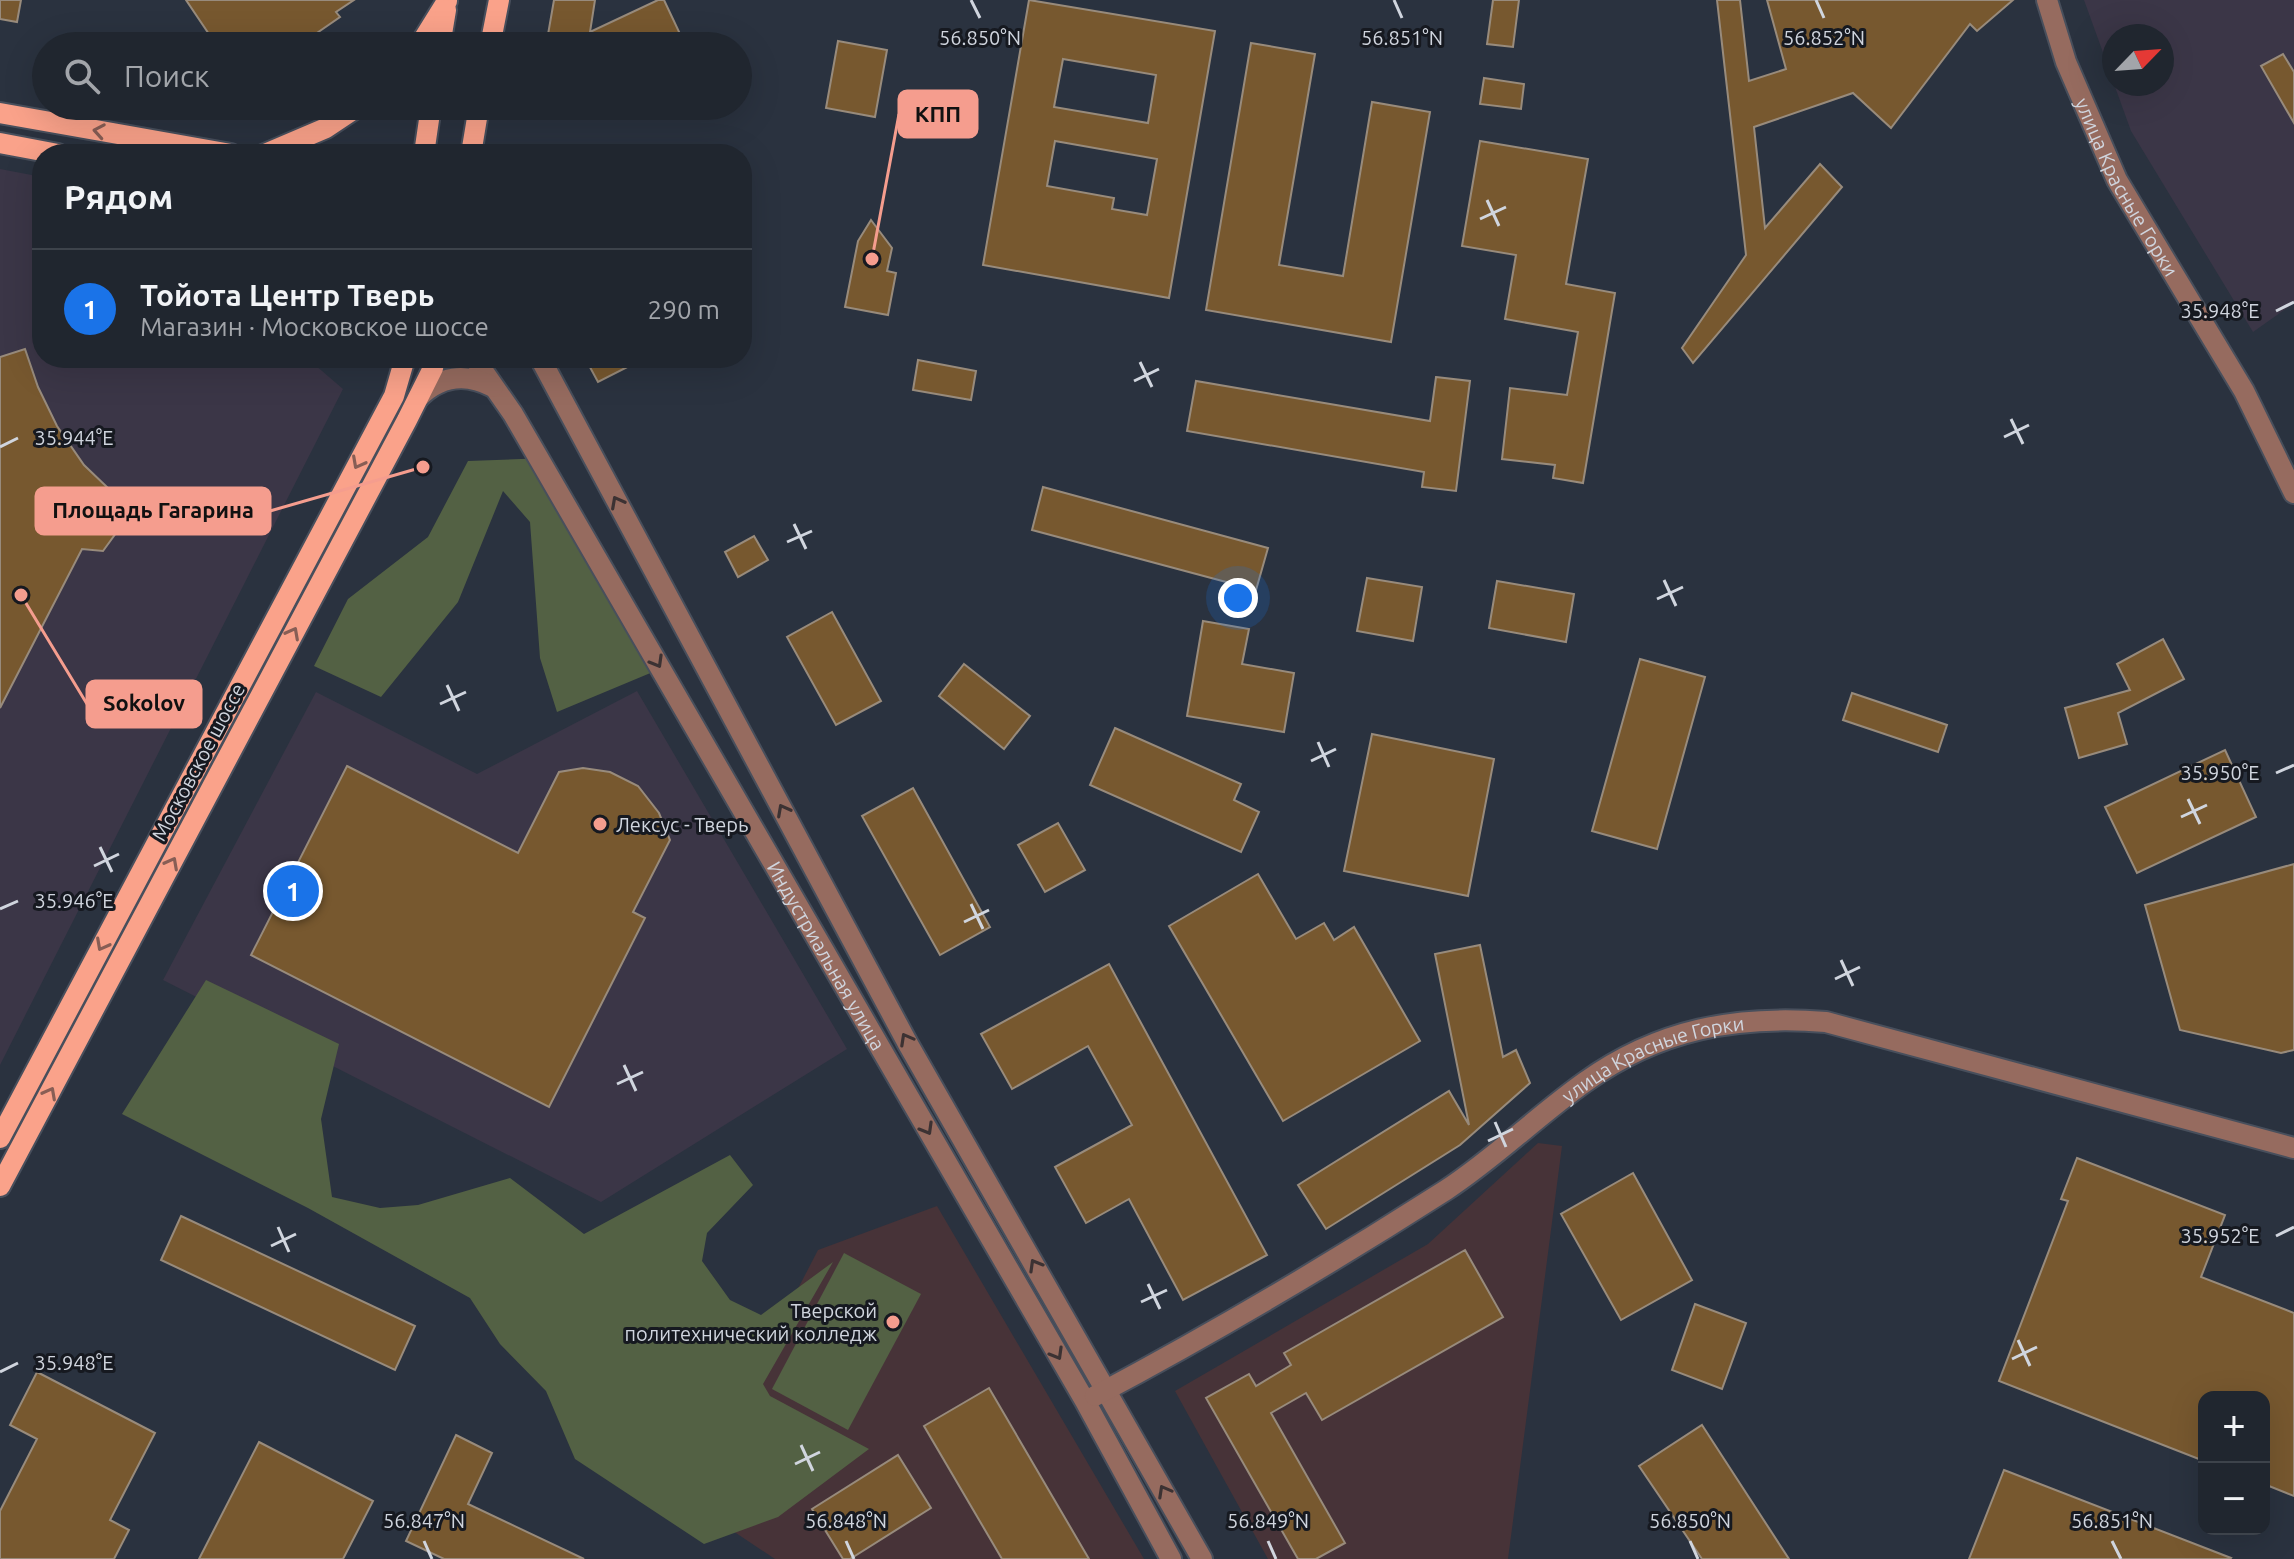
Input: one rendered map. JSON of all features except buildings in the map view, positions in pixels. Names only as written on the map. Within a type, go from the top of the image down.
[{"type":"main road","points":[[428,32],[447,0]]},
{"type":"main road","points":[[442,32],[447,0]]},
{"type":"main road","points":[[493,32],[499,0]]},
{"type":"main road","points":[[0,113],[32,119]]},
{"type":"main road","points":[[39,120],[175,144]]},
{"type":"main road","points":[[288,144],[338,120]]},
{"type":"main road","points":[[425,144],[429,120]]},
{"type":"main road","points":[[473,144],[477,120]]},
{"type":"main road","points":[[0,143],[32,149]]},
{"type":"main road","points":[[390,368],[394,396]]},
{"type":"main road","name":"Московское шоссе","points":[[3,1133],[394,396],[402,368]]},
{"type":"main road","name":"Московское шоссе","points":[[0,1186],[418,398],[431,368]]},
{"type":"main road","points":[[3,1133],[26,1137]]},
{"type":"street","name":"улица Красные Горки","points":[[2047,0],[2066,62],[2117,180],[2244,391],[2294,493]]},
{"type":"street","points":[[475,131],[478,144]]},
{"type":"street","name":"Индустриальная улица","points":[[481,368],[521,427],[1085,1401],[1171,1559]]},
{"type":"street","name":"Индустриальная улица","points":[[545,368],[908,1044],[1202,1559]]},
{"type":"street","points":[[418,398],[428,388],[454,378],[468,377],[495,388]]},
{"type":"street","name":"улица Красные Горки","points":[[1085,1401],[1345,1254],[1450,1187],[1585,1082],[1621,1059],[1660,1041],[1700,1028],[1741,1021],[1784,1019],[1826,1022],[2294,1148]]},
{"type":"shaded area","points":[[2084,0],[2294,0],[2294,303],[2253,332],[2131,131],[2118,96],[2174,96],[2174,24],[2102,24],[2102,50]]},
{"type":"shaded area","points":[[0,169],[32,175],[32,368],[319,368],[343,389],[0,1065]]},
{"type":"shaded area","points":[[637,691],[847,1049],[601,1202],[163,980],[316,692],[477,774]]},
{"type":"shaded area","points":[[1538,1143],[1562,1146],[1508,1559],[1268,1559],[1175,1391],[1428,1244]]},
{"type":"shaded area","name":"Тверской политехнический колледж","points":[[937,1206],[1144,1559],[775,1559],[688,1501],[818,1250]]},
{"type":"green space","points":[[548,458],[660,669],[557,712],[540,658],[530,522],[503,491],[458,602],[381,697],[314,666],[348,599],[428,537],[468,461]]},
{"type":"green space","points":[[206,980],[339,1044],[321,1119],[332,1197],[380,1208],[418,1205],[510,1178],[584,1234],[730,1155],[753,1185],[707,1233],[702,1261],[730,1300],[761,1315],[833,1262],[763,1384],[770,1396],[869,1449],[778,1517],[704,1544],[575,1459],[546,1391],[500,1344],[470,1298],[308,1208],[122,1114]]},
{"type":"green space","points":[[844,1253],[921,1294],[848,1430],[772,1389]]},
{"type":"place","name":"КПП","points":[[872,259]]},
{"type":"place","name":"Площадь Гагарина","points":[[423,467]]},
{"type":"place","name":"Sokolov","points":[[21,595]]},
{"type":"place","name":"Лексус - Тверь","points":[[600,824]]},
{"type":"place","name":"Тойота Центр Тверь","points":[[293,891]]},
{"type":"place","name":"Тверской политехнический колледж","points":[[893,1322]]}]
